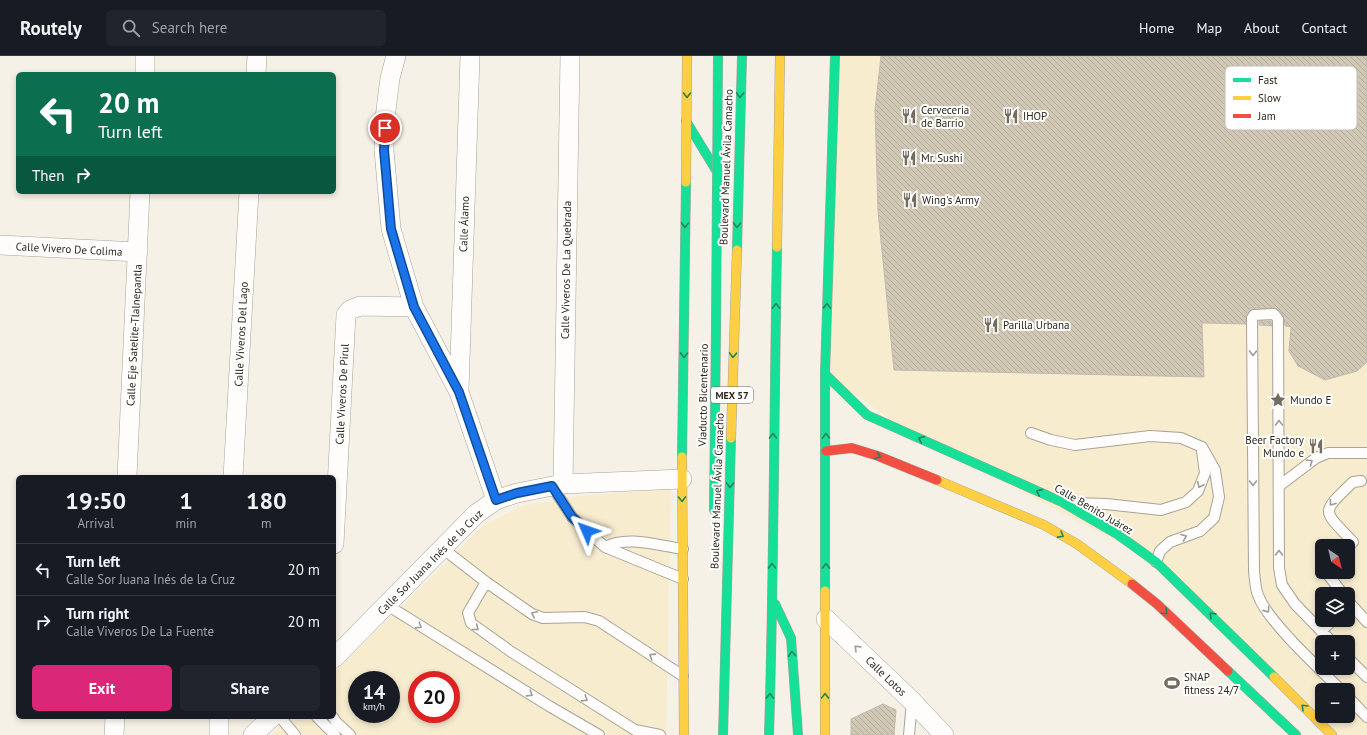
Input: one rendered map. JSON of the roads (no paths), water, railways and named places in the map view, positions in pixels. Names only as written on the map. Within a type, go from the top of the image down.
[{"type":"main road","points":[[684,735],[685,677],[682,479],[687,56]]},
{"type":"main road","name":"Viaducto Bicentenario","points":[[714,523],[718,56]]},
{"type":"main road","name":"Boulevard Manuel Ávila Camacho","points":[[723,735],[742,56]]},
{"type":"main road","points":[[769,735],[773,599],[772,528],[780,56]]},
{"type":"main road","points":[[825,735],[825,374],[834,56]]},
{"type":"main road","points":[[686,121],[737,205]]},
{"type":"main road","name":"Calle Benito Juárez","points":[[825,374],[867,415],[1059,505],[1117,534],[1156,562],[1238,640],[1332,735]]},
{"type":"main road","points":[[826,451],[852,448],[878,456],[1046,523],[1112,567],[1157,604],[1296,735]]},
{"type":"main road","points":[[773,599],[791,638],[798,735]]},
{"type":"main road","points":[[712,735],[723,716]]},
{"type":"street","points":[[144,72],[145,56]]},
{"type":"street","points":[[256,72],[257,56]]},
{"type":"street","points":[[396,56],[390,78],[385,118],[384,150],[391,229],[414,307],[459,392],[496,500]]},
{"type":"street","name":"Calle Álamo","points":[[459,392],[470,56]]},
{"type":"street","name":"Calle Viveros De La Quebrada","points":[[558,485],[570,56]]},
{"type":"street","name":"Calle Eje Satelite-Tlalnepantla","points":[[127,475],[140,194]]},
{"type":"street","name":"Calle Viveros Del Lago","points":[[233,475],[249,194]]},
{"type":"street","name":"Calle Vivero De Colima","points":[[0,245],[138,252]]},
{"type":"street","name":"Calle Viveros De Pirul","points":[[336,506],[346,315],[350,310],[360,306],[414,307]]},
{"type":"street","name":"Calle Sor Juana Inés de la Cruz","points":[[336,656],[476,514],[496,500],[517,493],[558,485],[682,479]]},
{"type":"street","name":"Calle Lotos","points":[[826,619],[912,701],[944,735]]},
{"type":"street","points":[[114,735],[115,719]]},
{"type":"street","points":[[219,719],[219,735]]},
{"type":"street","points":[[253,735],[270,719]]},
{"type":"lane","points":[[1326,635],[1295,604],[1282,584],[1279,568],[1278,319],[1274,314],[1258,314],[1254,315],[1252,318],[1254,571],[1258,597],[1276,623],[1334,683]]},
{"type":"lane","points":[[1031,432],[1051,440],[1075,445],[1150,436],[1181,438],[1202,447],[1216,470],[1219,497],[1214,518],[1200,531],[1170,542],[1160,551],[1156,562]]},
{"type":"lane","points":[[1059,505],[1106,504],[1161,510],[1186,502],[1198,491],[1205,473],[1202,447]]},
{"type":"lane","points":[[1279,486],[1316,458],[1328,453],[1367,453]]},
{"type":"lane","points":[[1346,539],[1330,518],[1328,510],[1331,503],[1353,482],[1361,481]]},
{"type":"lane","points":[[558,485],[572,517],[605,547],[684,579]]},
{"type":"lane","points":[[605,547],[613,543],[625,541],[683,549]]},
{"type":"lane","points":[[442,548],[486,582],[532,614],[543,618],[584,617],[599,621],[685,677]]},
{"type":"lane","points":[[1331,579],[1338,587]]},
{"type":"lane","points":[[486,582],[468,613],[470,623],[510,651],[635,730],[660,735]]},
{"type":"lane","points":[[386,605],[549,706],[599,735]]},
{"type":"lane","points":[[1355,609],[1367,622]]},
{"type":"lane","points":[[1322,631],[1326,627]]},
{"type":"lane","points":[[1355,665],[1367,677]]},
{"type":"lane","points":[[909,735],[912,701]]},
{"type":"lane","points":[[1355,704],[1367,717]]},
{"type":"lane","points":[[282,719],[295,735]]},
{"type":"lane","points":[[319,719],[335,735]]},
{"type":"lane","points":[[334,719],[350,735]]},
{"type":"place","name":"Cerveceria de Barrio","points":[[909,116]]},
{"type":"place","name":"IHOP","points":[[1011,116]]},
{"type":"place","name":"Mr. Sushi","points":[[909,158]]},
{"type":"place","name":"Wing's Army","points":[[910,200]]},
{"type":"place","name":"Parilla Urbana","points":[[991,325]]},
{"type":"place","name":"Mundo E","points":[[1278,400]]},
{"type":"place","name":"Beer Factory Mundo e","points":[[1316,446]]},
{"type":"place","name":"SNAP fitness 24/7","points":[[1172,683]]}]
